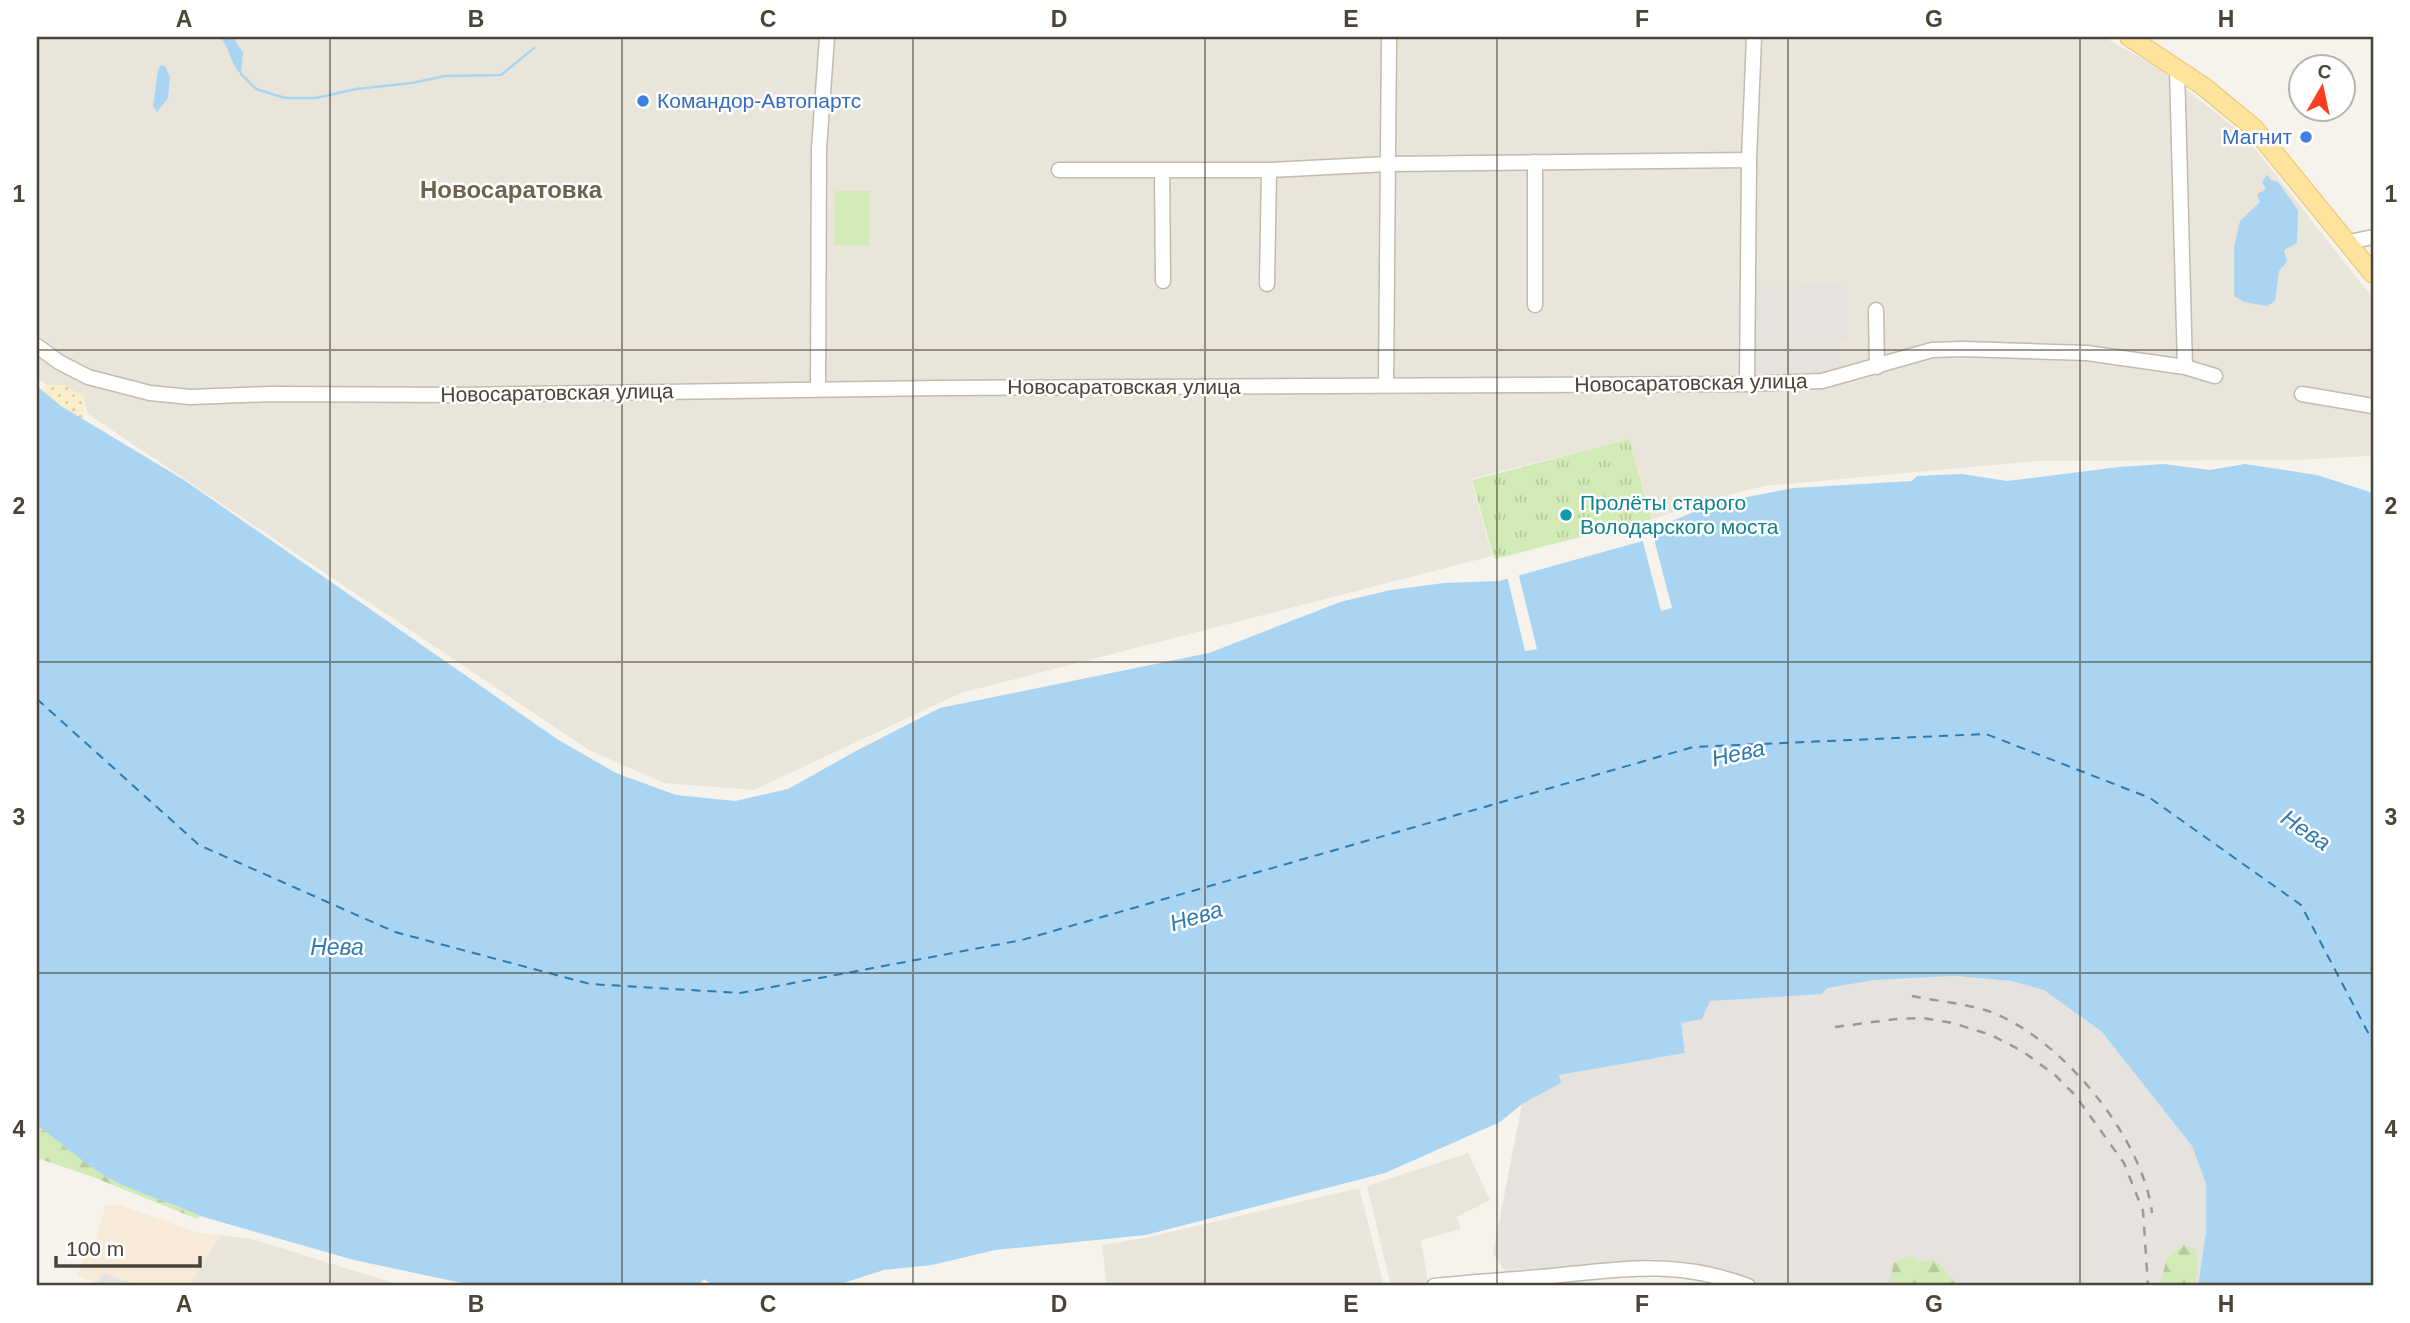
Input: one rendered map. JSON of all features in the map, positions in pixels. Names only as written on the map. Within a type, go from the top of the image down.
[{"type":"main road","points":[[2129,37],[2227,103],[2254,128],[2373,274]]},
{"type":"street","points":[[818,389],[819,149],[827,37]]},
{"type":"street","points":[[1386,385],[1389,37]]},
{"type":"street","points":[[1747,384],[1749,160],[1754,37]]},
{"type":"street","points":[[2177,68],[2185,367]]},
{"type":"street","points":[[1059,170],[1269,170],[1388,164],[1749,160]]},
{"type":"street","points":[[1535,162],[1535,305]]},
{"type":"street","points":[[1162,170],[1163,281]]},
{"type":"street","points":[[1267,284],[1269,170]]},
{"type":"street","points":[[2349,242],[2373,237]]},
{"type":"street","points":[[1876,310],[1877,367]]},
{"type":"street","name":"Новосаратовская улица","points":[[37,346],[88,377],[150,393],[190,397],[818,389],[1747,384],[1822,381],[1932,350],[1963,349],[2087,353],[2185,367],[2215,376]]},
{"type":"street","points":[[2302,394],[2373,406]]},
{"type":"street","points":[[1434,1286],[1479,1280],[1508,1280],[1655,1267],[1725,1278],[1748,1286]]},
{"type":"shaded area","points":[[37,37],[2104,37],[2160,69],[2244,135],[2373,298],[2373,458],[2036,461],[1764,486],[1709,500],[1653,519],[1629,439],[1471,479],[1492,556],[961,693],[754,790],[664,783],[589,750],[88,414],[83,397],[64,385],[47,385],[37,378]]},
{"type":"shaded area","points":[[1846,285],[1848,340],[1839,341],[1841,372],[1794,377],[1753,373],[1752,286]]},
{"type":"shaded area","points":[[1955,976],[2011,981],[2044,990],[2102,1032],[2192,1146],[2206,1184],[2206,1232],[2198,1286],[1766,1286],[1727,1272],[1655,1259],[1505,1271],[1493,1253],[1522,1104],[1560,1083],[1558,1075],[1685,1053],[1681,1023],[1710,1001],[1759,997],[1875,980]]},
{"type":"shaded area","points":[[1468,1153],[1490,1200],[1457,1217],[1461,1229],[1421,1240],[1428,1281],[1391,1286],[1367,1186]]},
{"type":"shaded area","points":[[1359,1188],[1384,1286],[1107,1286],[1102,1245],[1145,1238]]},
{"type":"shaded area","points":[[106,1205],[120,1205],[199,1233],[221,1235],[188,1286],[105,1286],[77,1276],[89,1243],[94,1244]]},
{"type":"shaded area","points":[[221,1235],[252,1239],[403,1286],[188,1286]]},
{"type":"shaded area","points":[[102,1273],[142,1286],[110,1286],[98,1282]]},
{"type":"green space","points":[[835,191],[870,191],[869,246],[834,245]]},
{"type":"green space","points":[[1629,439],[1652,519],[1494,559],[1472,480]]},
{"type":"green space","points":[[37,1125],[108,1178],[200,1216],[197,1219],[93,1177],[37,1158]]},
{"type":"green space","points":[[2184,1245],[2197,1250],[2197,1273],[2193,1286],[2160,1286],[2167,1257]]},
{"type":"green space","points":[[1910,1256],[1923,1262],[1934,1259],[1958,1286],[1889,1286],[1894,1262]]},
{"type":"sand","points":[[47,385],[64,385],[83,397],[84,420],[40,389]]},
{"type":"water","points":[[220,37],[233,37],[243,53],[241,74],[227,47]]},
{"type":"water","points":[[161,65],[165,66],[170,77],[168,98],[157,112],[153,106]]},
{"type":"water","points":[[2267,175],[2278,182],[2298,210],[2297,243],[2284,250],[2287,262],[2279,271],[2275,301],[2267,306],[2244,302],[2234,296],[2234,247],[2240,221],[2260,202],[2257,194],[2266,189],[2262,182]]},
{"type":"water","name":"Нева","points":[[37,386],[61,406],[184,480],[557,739],[616,773],[676,795],[735,801],[788,789],[940,708],[1209,653],[1340,602],[1391,590],[1444,583],[1499,581],[1657,537],[1662,525],[1716,503],[1794,488],[1912,481],[1917,476],[1962,474],[2007,481],[2119,467],[2164,464],[2210,470],[2245,464],[2317,475],[2373,493],[2373,1286],[2198,1286],[2206,1232],[2206,1184],[2192,1146],[2102,1032],[2044,990],[2011,981],[1955,976],[1875,980],[1827,988],[1822,994],[1710,1001],[1702,1019],[1681,1023],[1685,1053],[1559,1075],[1561,1083],[1522,1104],[1500,1122],[1385,1173],[1146,1235],[995,1250],[932,1265],[884,1270],[834,1286],[713,1286],[704,1279],[697,1286],[476,1286],[354,1260],[200,1216],[108,1178],[37,1125]]},
{"type":"pier","points":[[1653,535],[1672,608],[1661,611],[1642,538]]},
{"type":"pier","points":[[1518,572],[1537,649],[1525,651],[1507,576]]},
{"type":"waterway","points":[[241,74],[256,89],[285,98],[316,98],[356,89],[412,83],[445,76],[501,75],[534,48]]},
{"type":"ferry route","points":[[37,699],[199,845],[395,932],[590,984],[740,993],[1022,940],[1693,747],[1986,734],[2150,798],[2301,905],[2373,1042]]},
{"type":"railway","points":[[1912,996],[1985,1010],[2013,1022],[2041,1041],[2068,1065],[2093,1092],[2133,1153],[2145,1183],[2152,1213]]},
{"type":"railway","points":[[1835,1027],[1923,1018],[1953,1023],[1991,1035],[2022,1051],[2055,1075],[2075,1095],[2124,1163],[2143,1211],[2148,1286]]},
{"type":"place","name":"Командор-Автопартс","points":[[643,101]]},
{"type":"place","name":"Магнит","points":[[2306,137]]},
{"type":"place","name":"Пролёты старого Володарского моста","points":[[1566,515]]},
{"type":"district","name":"Новосаратовка","points":[[511,190]]}]
